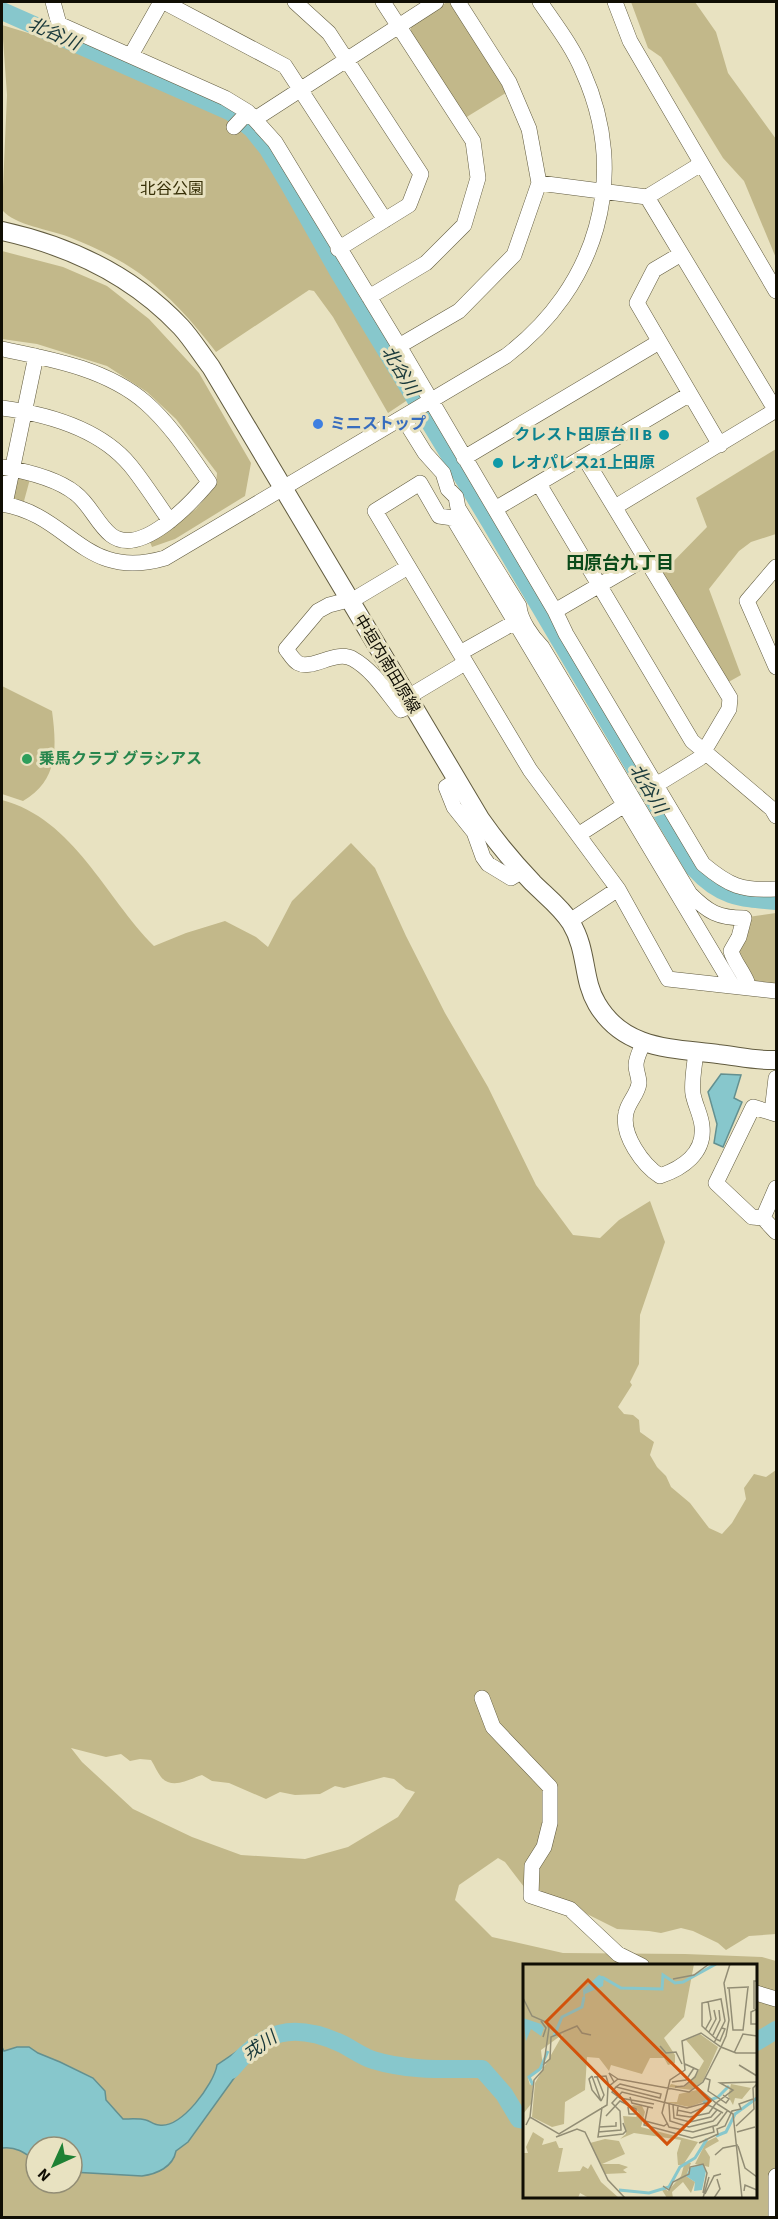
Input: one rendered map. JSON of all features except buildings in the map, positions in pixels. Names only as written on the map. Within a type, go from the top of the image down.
[{"type":"main road","name":"中垣内南田原線","points":[[2,231],[32,237],[73,252],[109,269],[141,291],[181,328],[212,368],[384,659],[412,699],[457,780],[498,843],[570,921],[580,940],[588,984],[597,1005],[628,1036],[643,1043],[661,1048],[777,1060]]},
{"type":"street","points":[[53,2],[59,24],[225,98],[249,116],[275,142],[338,249],[399,345],[428,401],[495,509],[566,634],[703,864],[721,879],[750,891],[777,889]]},
{"type":"street","points":[[131,56],[163,2],[285,66],[386,220]]},
{"type":"street","points":[[295,2],[329,33],[421,174],[409,205],[338,249]]},
{"type":"street","points":[[369,297],[426,263],[464,225],[478,178],[473,141],[383,2]]},
{"type":"street","points":[[234,127],[249,116],[301,89],[347,61],[436,2]]},
{"type":"street","points":[[399,345],[459,311],[514,255],[539,183],[529,129],[510,82],[458,2]]},
{"type":"street","points":[[36,356],[24,411],[7,468],[3,504],[43,518],[97,556],[121,564],[144,564],[165,558],[408,419],[428,401],[506,356],[556,308],[579,273],[591,248],[604,193],[604,139],[594,101],[583,70],[540,2]]},
{"type":"street","points":[[615,2],[630,41],[777,291]]},
{"type":"street","points":[[539,183],[647,197],[701,164]]},
{"type":"street","points":[[615,507],[776,410],[647,197]]},
{"type":"street","points":[[681,254],[654,270],[637,303],[720,445]]},
{"type":"street","points":[[464,458],[659,342]]},
{"type":"street","points":[[2,349],[36,356],[105,376],[146,403],[171,429],[209,482],[192,502],[153,533],[137,539],[123,540],[111,536],[75,492],[58,483],[7,468]]},
{"type":"street","points":[[495,509],[690,394]]},
{"type":"street","points":[[2,408],[24,411],[80,429],[115,451],[129,464],[170,521]]},
{"type":"street","points":[[408,419],[425,453],[443,472],[448,489],[456,497],[458,508],[519,606],[519,612],[535,640],[542,647],[690,894],[713,914],[727,918],[744,918],[739,937],[731,951],[733,958],[740,966],[739,984]]},
{"type":"street","points":[[584,457],[730,699],[729,709],[700,758],[656,785]]},
{"type":"street","points":[[739,984],[623,806],[453,518],[439,516],[420,483],[375,511],[530,770],[618,890],[668,979],[739,984],[777,991]]},
{"type":"street","points":[[539,484],[692,741],[772,809],[777,816]]},
{"type":"street","points":[[555,611],[646,558]]},
{"type":"street","points":[[408,567],[350,601],[329,605],[318,611],[286,649],[296,662],[304,666],[342,656],[352,658],[369,671],[401,710],[463,658],[515,622]]},
{"type":"street","points":[[777,567],[747,601],[773,646],[777,667]]},
{"type":"street","points":[[369,671],[384,659]]},
{"type":"street","points":[[578,835],[623,806]]},
{"type":"street","points":[[570,921],[618,890]]},
{"type":"street","points":[[643,1043],[636,1064],[639,1084],[625,1114],[626,1124],[629,1136],[644,1161],[660,1176],[684,1165],[699,1147],[702,1125],[692,1092],[696,1051]]},
{"type":"street","points":[[777,1078],[774,1113],[753,1107],[716,1183],[752,1217],[763,1218],[777,1232]]},
{"type":"street","points":[[763,1218],[777,1188]]},
{"type":"street","points":[[482,1698],[493,1727],[550,1787],[550,1823],[544,1847],[532,1866],[531,1896],[570,1909],[618,1954],[640,1964]]},
{"type":"street","points":[[757,1993],[777,1999]]},
{"type":"street","points":[[776,2217],[777,2176]]},
{"type":"green space","points":[[447,2],[453,2],[509,91],[465,118],[411,33],[411,26]]},
{"type":"green space","points":[[631,2],[695,2],[716,32],[728,73],[776,139],[776,258],[744,181],[723,158],[661,57],[648,48]]},
{"type":"green space","name":"北谷公園","points":[[2,25],[53,38],[213,109],[234,121],[262,150],[409,399],[388,413],[333,317],[314,291],[309,290],[216,352],[170,300],[150,281],[131,268],[78,241],[16,220],[2,210],[7,95]]},
{"type":"green space","points":[[2,251],[63,267],[107,286],[149,319],[199,373],[251,463],[245,496],[175,539],[152,547],[150,542],[196,509],[216,486],[217,473],[176,419],[147,392],[107,366],[37,344],[2,339]]},
{"type":"green space","points":[[776,449],[776,534],[751,542],[739,551],[709,589],[741,675],[725,684],[662,573],[707,527],[696,498]]},
{"type":"green space","points":[[21,477],[30,479],[24,501],[15,500],[12,496],[16,479]]},
{"type":"green space","name":"乗馬クラブ グラシアス","points":[[2,686],[52,711],[54,750],[49,773],[43,784],[23,801],[2,794]]},
{"type":"green space","points":[[2,800],[27,810],[49,824],[69,842],[154,946],[225,921],[256,937],[268,947],[292,901],[351,843],[375,868],[445,1013],[488,1087],[536,1185],[573,1235],[600,1238],[619,1220],[650,1201],[665,1242],[640,1315],[639,1364],[630,1382],[632,1385],[618,1407],[624,1414],[633,1415],[639,1420],[640,1432],[654,1442],[650,1455],[666,1476],[671,1487],[690,1503],[709,1528],[722,1534],[732,1523],[746,1499],[744,1488],[754,1474],[766,1477],[776,1470],[776,1934],[749,1936],[726,1950],[718,1943],[681,1928],[661,1933],[617,1929],[583,1912],[531,1896],[505,1862],[498,1858],[459,1885],[455,1900],[492,1937],[563,1953],[685,1954],[762,1957],[776,1961],[776,2217],[2,2217]],"holes":[[[71,1748],[106,1757],[121,1754],[130,1761],[151,1760],[161,1777],[170,1783],[202,1775],[212,1781],[229,1783],[266,1799],[280,1792],[295,1795],[320,1794],[335,1786],[344,1788],[384,1777],[394,1779],[406,1789],[415,1792],[398,1817],[348,1847],[305,1859],[241,1855],[192,1837],[133,1809],[82,1762]]]},
{"type":"green space","points":[[776,913],[776,986],[753,983],[737,955],[748,917]]},
{"type":"water","points":[[721,1074],[741,1075],[734,1098],[742,1102],[723,1147],[714,1143],[717,1124],[708,1092]]},
{"type":"water","points":[[2,2047],[4,2051],[17,2047],[29,2047],[93,2078],[105,2091],[106,2100],[123,2119],[143,2119],[159,2125],[177,2120],[195,2104],[210,2083],[217,2065],[242,2048],[250,2056],[188,2142],[176,2151],[168,2165],[153,2174],[142,2176],[84,2173],[84,2135],[24,2135],[24,2153],[16,2149],[2,2148]]},
{"type":"waterway","name":"北谷川","points":[[2,11],[231,112],[252,129],[268,149],[289,184],[338,271],[490,522],[694,868],[713,885],[731,894],[776,901]]},
{"type":"waterway","name":"戎川","points":[[757,2041],[776,2030]]},
{"type":"waterway","name":"戎川","points":[[231,2070],[243,2056],[267,2038],[293,2032],[308,2033],[323,2036],[386,2064],[427,2069],[482,2069],[504,2094],[519,2119],[523,2120]]},
{"type":"place","name":"ミニストップ","points":[[318,424]]},
{"type":"place","name":"クレスト田原台ⅡB","points":[[664,435]]},
{"type":"place","name":"レオパレス21上田原","points":[[498,463]]},
{"type":"place","name":"乗馬クラブ グラシアス","points":[[27,759]]},
{"type":"district","name":"田原台九丁目","points":[[620,563]]}]
